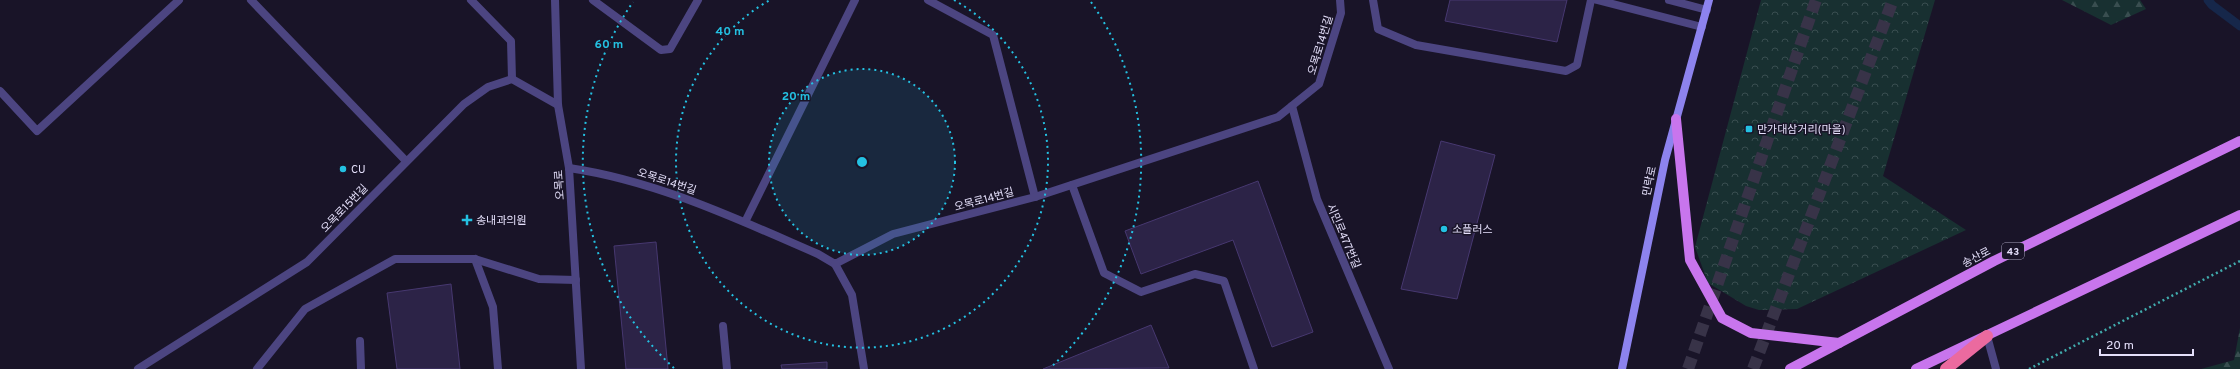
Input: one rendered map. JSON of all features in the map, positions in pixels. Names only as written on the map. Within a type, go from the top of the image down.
[{"type":"highway","points":[[1946,369],[1987,336]]},
{"type":"main road","name":"민락로","points":[[1622,369],[1665,160],[1709,0]]},
{"type":"main road","points":[[1676,119],[1690,260],[1722,318],[1751,333],[1839,343]]},
{"type":"main road","name":"송산로","points":[[1790,369],[1994,261],[2240,141]]},
{"type":"main road","points":[[1916,369],[2240,215]]},
{"type":"street","points":[[0,91],[37,131],[179,0]]},
{"type":"street","points":[[251,0],[406,161]]},
{"type":"street","points":[[470,0],[511,41],[512,80],[558,105]]},
{"type":"street","name":"오목로","points":[[555,0],[558,105],[569,168],[581,369]]},
{"type":"street","points":[[593,0],[661,50],[670,49],[698,0]]},
{"type":"street","points":[[745,222],[855,0]]},
{"type":"street","points":[[928,0],[993,35],[1035,197]]},
{"type":"street","name":"오목로14번길","points":[[569,168],[606,174],[681,196],[745,222],[835,264],[893,234],[1035,197],[1278,117],[1319,84],[1341,13],[1340,0]]},
{"type":"street","points":[[1372,0],[1378,29],[1416,45],[1566,71],[1577,65],[1591,0]]},
{"type":"street","points":[[1597,0],[1702,27]]},
{"type":"street","points":[[1669,0],[1707,10]]},
{"type":"street","name":"오목로15번길","points":[[138,369],[307,262],[464,104],[488,87],[512,80]]},
{"type":"street","name":"시민로477번길","points":[[1292,106],[1317,199],[1388,369]]},
{"type":"street","points":[[1072,185],[1104,273],[1141,292],[1195,274],[1224,281],[1253,369]]},
{"type":"street","points":[[475,259],[493,307],[498,369]]},
{"type":"street","points":[[257,369],[305,309],[396,260],[475,259],[538,279],[576,280]]},
{"type":"street","points":[[835,264],[852,295],[864,369]]},
{"type":"street","points":[[723,326],[727,369]]},
{"type":"street","points":[[1987,336],[1996,369]]},
{"type":"street","points":[[360,341],[361,369]]},
{"type":"path","points":[[2029,369],[2240,261]]},
{"type":"green space","points":[[1761,0],[1935,0],[1883,176],[1966,230],[1797,309],[1759,310],[1746,306],[1708,283],[1695,247]]},
{"type":"green space","points":[[2062,0],[2140,0],[2146,9],[2111,25]]},
{"type":"green space","points":[[2240,328],[2240,369],[2201,369],[2234,360]]},
{"type":"building","points":[[1450,0],[1567,0],[1557,42],[1445,21]]},
{"type":"building","points":[[1441,141],[1495,155],[1457,299],[1401,289]]},
{"type":"building","points":[[1258,181],[1313,332],[1272,347],[1233,240],[1141,274],[1125,231]]},
{"type":"building","points":[[656,242],[668,369],[626,369],[614,246]]},
{"type":"building","points":[[451,284],[460,369],[397,369],[387,293]]},
{"type":"building","points":[[1151,325],[1169,368],[1043,369]]},
{"type":"building","points":[[827,362],[827,369],[782,369],[781,365]]},
{"type":"waterway","points":[[2208,0],[2212,5],[2240,26]]},
{"type":"tunnel","points":[[1688,369],[1816,0]]},
{"type":"tunnel","points":[[1753,369],[1893,0]]},
{"type":"place","name":"만가대삼거리(마을)","points":[[1749,129]]},
{"type":"place","name":"CU","points":[[343,169]]},
{"type":"place","name":"송내과의원","points":[[467,220]]},
{"type":"place","name":"소플러스","points":[[1444,229]]}]
